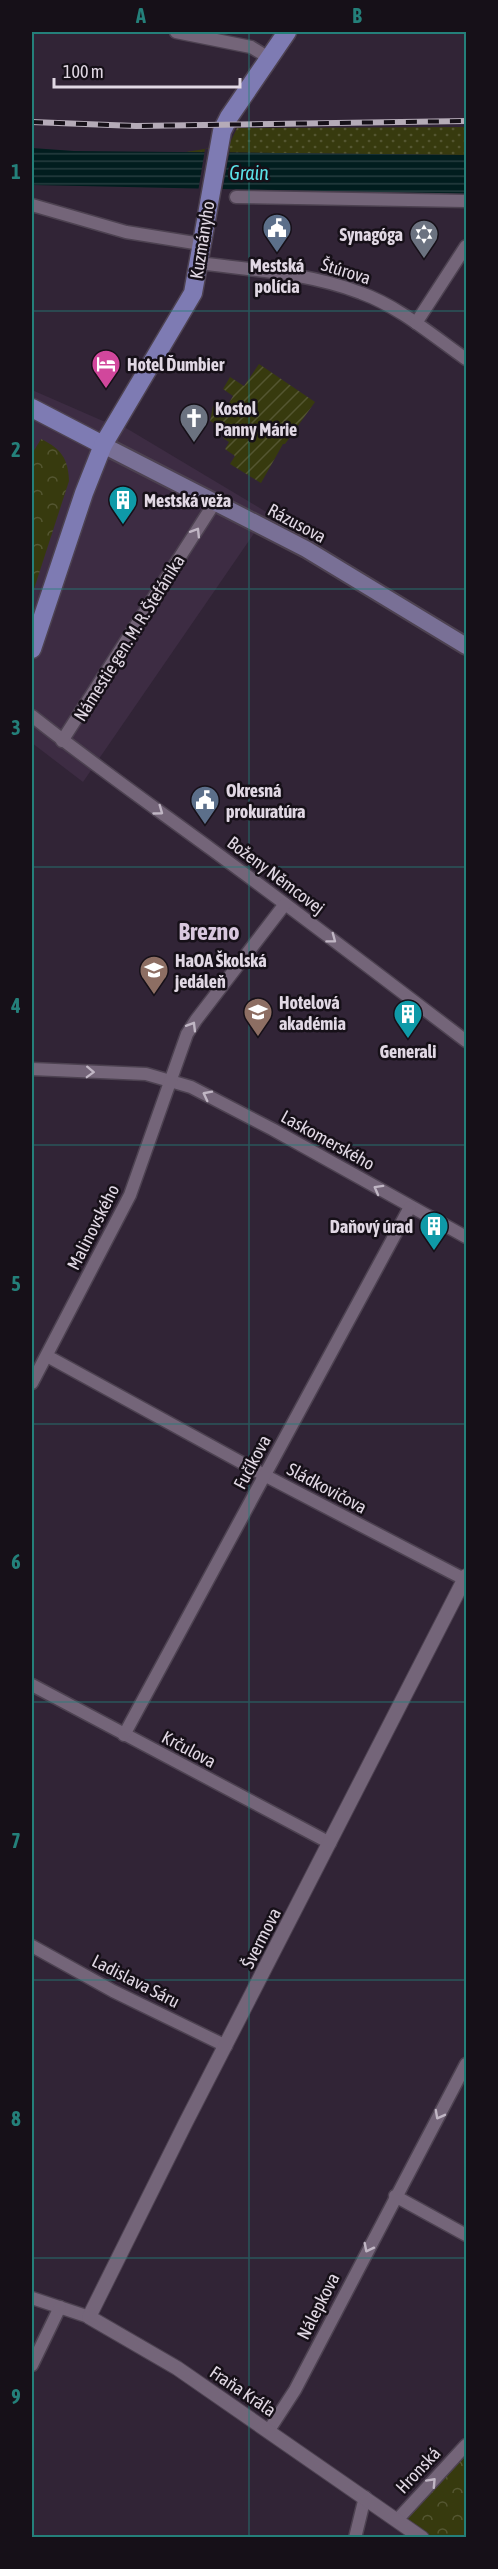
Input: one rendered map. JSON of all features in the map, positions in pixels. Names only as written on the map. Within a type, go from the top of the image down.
[{"type":"main road","name":"Kuzmányho","points":[[103,445],[193,293],[218,143],[229,117],[287,32]]},
{"type":"main road","points":[[32,408],[103,445],[84,493],[32,649]]},
{"type":"main road","name":"Rázusova","points":[[103,445],[306,549],[466,646]]},
{"type":"street","points":[[176,32],[251,47],[269,58]]},
{"type":"street","points":[[236,197],[466,201]]},
{"type":"street","points":[[32,205],[126,232],[201,244]]},
{"type":"street","points":[[416,323],[466,246]]},
{"type":"street","name":"Štúrova","points":[[198,263],[291,275],[334,284],[362,293],[416,323],[466,359]]},
{"type":"street","name":"Námestie gen. M. R. Štefánika","points":[[32,716],[63,741],[216,502]]},
{"type":"street","name":"Boženy Němcovej","points":[[63,741],[285,904],[466,1041]]},
{"type":"street","name":"Malinovského","points":[[32,1383],[127,1203],[181,1047],[196,1020],[285,904]]},
{"type":"street","points":[[32,1069],[146,1074],[170,1080]]},
{"type":"street","name":"Laskomerského","points":[[170,1080],[191,1087],[272,1128],[466,1237]]},
{"type":"street","name":"Fučíkova","points":[[124,1735],[410,1207]]},
{"type":"street","name":"Sládkovičova","points":[[47,1356],[266,1476],[466,1578]]},
{"type":"street","name":"Švermova","points":[[90,2317],[184,2124],[466,1578]]},
{"type":"street","name":"Krčulova","points":[[32,1685],[330,1843]]},
{"type":"street","name":"Ladislava Sáru","points":[[32,1946],[113,1990],[226,2046]]},
{"type":"street","name":"Nálepkova","points":[[269,2430],[295,2390],[466,2064]]},
{"type":"street","points":[[395,2196],[466,2235]]},
{"type":"street","name":"Fraňa Kráľa","points":[[32,2298],[90,2317],[177,2368],[422,2538]]},
{"type":"street","points":[[32,2365],[60,2307]]},
{"type":"street","name":"Hronská","points":[[397,2520],[466,2445]]},
{"type":"street","points":[[355,2538],[365,2497]]},
{"type":"shaded area","points":[[32,390],[103,421],[126,428],[268,513],[83,782],[32,743]]},
{"type":"green space","points":[[466,127],[466,155],[186,152],[229,145],[237,128]]},
{"type":"green space","points":[[259,364],[315,402],[283,444],[261,483],[230,464],[235,456],[225,449],[229,442],[223,438],[227,431],[210,421],[213,406],[224,412],[233,396],[223,389],[230,377],[244,386]]},
{"type":"green space","points":[[41,439],[62,455],[67,466],[69,481],[32,595],[32,454]]},
{"type":"green space","points":[[466,2445],[466,2537],[422,2537],[402,2514]]},
{"type":"water","name":"Grain","points":[[32,148],[74,151],[466,155],[466,194],[32,185]]},
{"type":"pier","points":[[205,149],[230,149],[222,192],[198,192]]},
{"type":"railway","points":[[32,122],[136,126],[466,121]]},
{"type":"place","name":"Mestská polícia","points":[[277,254]]},
{"type":"place","name":"Synagóga","points":[[424,260]]},
{"type":"place","name":"Hotel Ďumbier","points":[[106,390]]},
{"type":"place","name":"Kostol Panny Márie","points":[[194,444]]},
{"type":"place","name":"Mestská veža","points":[[123,526]]},
{"type":"place","name":"Okresná prokuratúra","points":[[205,826]]},
{"type":"place","name":"HaOA Školská jedáleň","points":[[154,996]]},
{"type":"place","name":"Hotelová akadémia","points":[[258,1038]]},
{"type":"place","name":"Generali","points":[[408,1040]]},
{"type":"place","name":"Daňový úrad","points":[[434,1252]]},
{"type":"district","name":"Brezno","points":[[209,931]]}]
